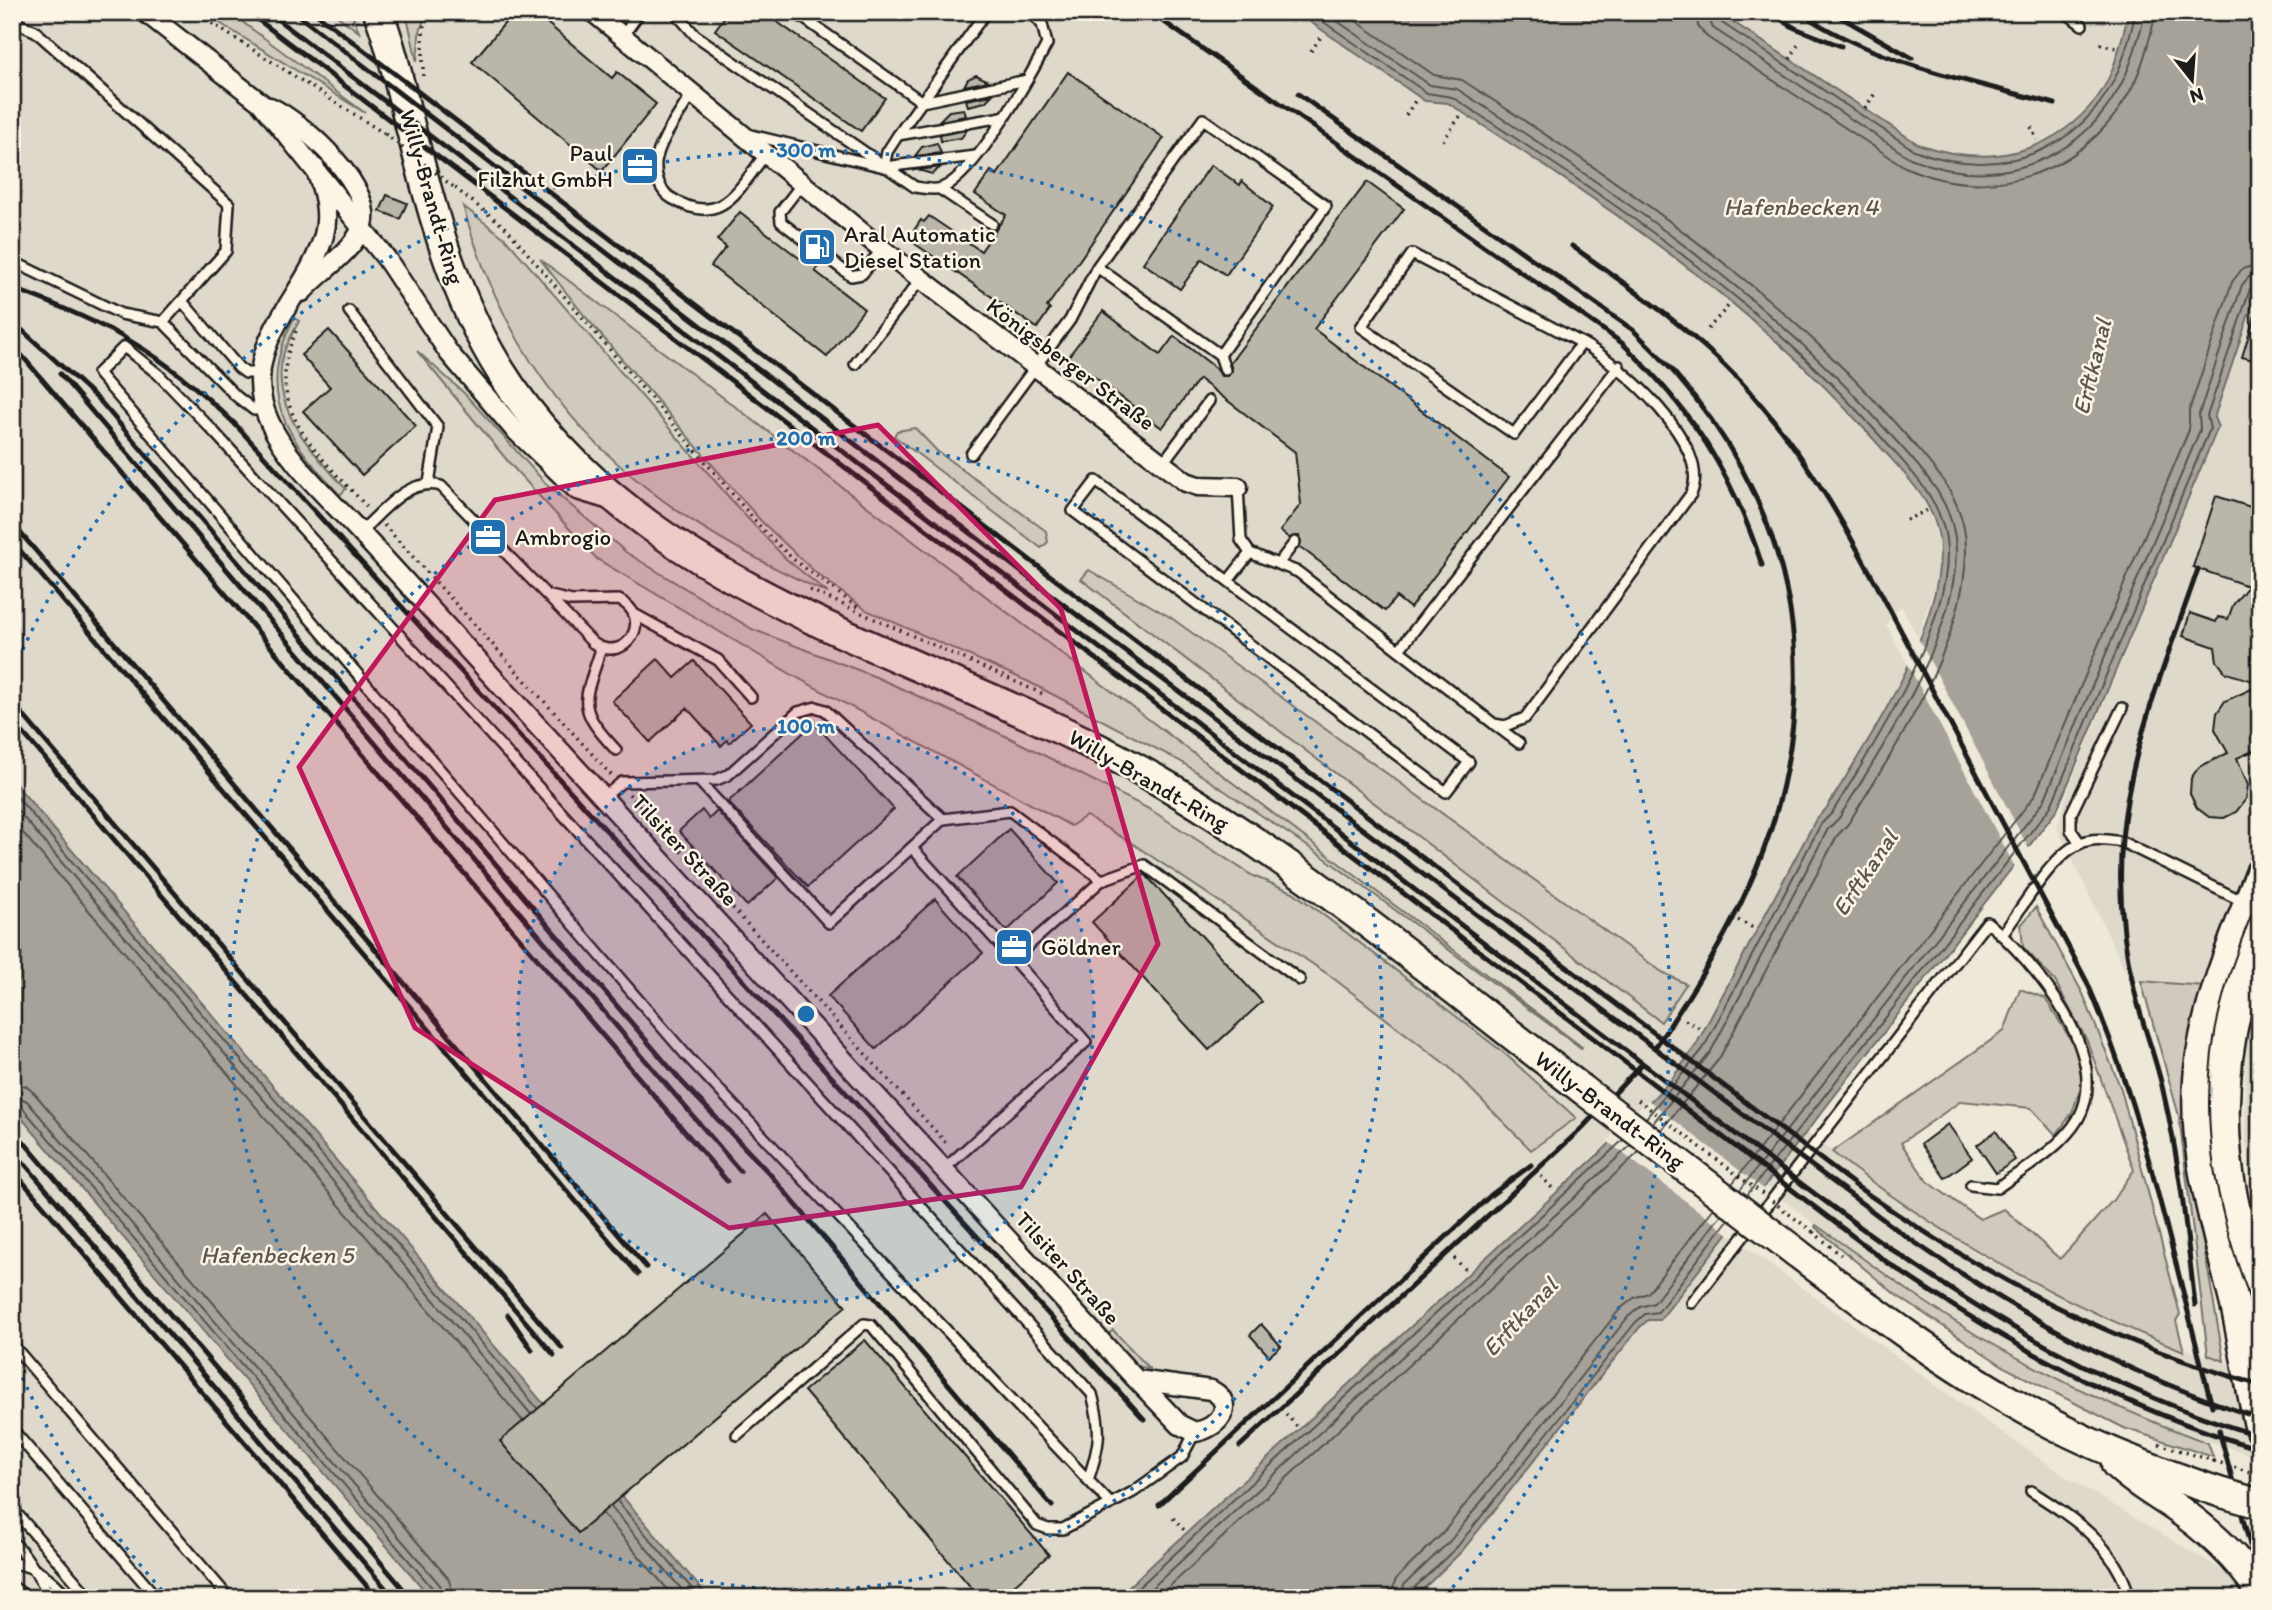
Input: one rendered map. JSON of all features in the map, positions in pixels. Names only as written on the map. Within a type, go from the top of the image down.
[{"type":"main road","name":"Willy-Brandt-Ring","points":[[379,12],[436,227],[470,317],[503,375],[538,424],[573,462],[620,504],[673,543],[793,610],[1021,709],[1169,788],[1236,829],[1582,1089],[1805,1242],[1948,1364],[2027,1411],[2096,1445],[2159,1472],[2260,1504]]},
{"type":"main road","points":[[2260,873],[2211,1004],[2200,1056],[2197,1103],[2199,1149],[2207,1197],[2256,1395],[2260,1430]]},
{"type":"main road","points":[[2260,935],[2235,1010],[2226,1057],[2223,1105],[2232,1193],[2260,1284]]},
{"type":"main road","name":"Willy-Brandt-Ring","points":[[2096,1445],[2132,1479],[2196,1522],[2223,1545],[2260,1591]]},
{"type":"street","name":"Tilsiter Straße","points":[[145,12],[261,103],[363,228],[449,353],[513,428],[577,490],[620,504]]},
{"type":"street","name":"Königsberger Straße","points":[[593,12],[801,185],[1186,482],[1198,486],[1238,487]]},
{"type":"street","name":"Tilsiter Straße","points":[[261,103],[285,114],[345,171],[363,212],[363,228],[275,326]]},
{"type":"street","name":"Tilsiter Straße","points":[[316,168],[325,193],[324,234],[315,257],[275,326],[265,348],[260,373],[265,408],[279,440],[360,532],[1137,1380],[1180,1425],[1195,1432]]},
{"type":"street","points":[[1137,1380],[1203,1387],[1219,1394],[1223,1403],[1220,1420],[1213,1427],[1195,1432]]},
{"type":"lane","points":[[622,37],[640,12]]},
{"type":"lane","points":[[675,12],[695,35],[884,167],[915,187],[940,189],[992,224]]},
{"type":"lane","points":[[795,12],[922,102],[1027,80]]},
{"type":"lane","points":[[884,167],[887,152],[898,135],[986,12]]},
{"type":"lane","points":[[940,189],[963,174],[1027,80],[1047,44],[1042,24],[1030,12]]},
{"type":"lane","points":[[2065,12],[2081,25]]},
{"type":"lane","points":[[12,21],[35,31],[229,204],[226,251],[163,322]]},
{"type":"lane","points":[[691,95],[657,158],[659,183],[668,197],[690,210],[713,209],[729,201],[765,156]]},
{"type":"lane","points":[[898,135],[1003,117]]},
{"type":"lane","points":[[971,454],[1070,320],[1097,267],[1203,118],[1326,206],[1220,355]]},
{"type":"lane","points":[[735,131],[884,167],[976,156]]},
{"type":"lane","points":[[801,185],[780,212],[781,222],[854,277],[862,274],[882,249]]},
{"type":"lane","points":[[1494,724],[1505,726],[1525,718],[1696,482],[1692,456],[1679,436],[1619,366],[1582,343],[1412,254],[1361,327],[1514,434],[1582,343]]},
{"type":"lane","points":[[12,261],[121,314],[163,322],[236,397],[254,410],[265,408]]},
{"type":"lane","points":[[1097,267],[1220,355],[1225,370]]},
{"type":"lane","points":[[855,364],[921,279]]},
{"type":"lane","points":[[181,301],[239,368],[246,373],[260,373]]},
{"type":"lane","points":[[349,311],[438,427],[429,483]]},
{"type":"lane","points":[[1088,1480],[1097,1453],[1101,1426],[1092,1394],[215,433],[158,374],[124,346],[98,373],[225,523],[685,1055],[1088,1480],[1111,1504]]},
{"type":"lane","points":[[1399,650],[1619,366]]},
{"type":"lane","points":[[1162,464],[1209,401]]},
{"type":"lane","points":[[1096,481],[1228,581],[1469,762],[1446,792],[1073,511],[1096,481]]},
{"type":"lane","points":[[360,532],[407,490],[429,483],[449,491],[601,649],[618,649],[628,644],[636,631],[634,614]]},
{"type":"lane","points":[[1238,487],[1241,540],[1250,553],[1298,572],[1519,743]]},
{"type":"lane","points":[[1278,564],[1294,542]]},
{"type":"lane","points":[[1228,581],[1250,553]]},
{"type":"lane","points":[[550,596],[572,601],[619,600],[634,614],[719,660],[751,697]]},
{"type":"lane","points":[[601,649],[589,687],[586,710],[593,724],[616,750]]},
{"type":"lane","points":[[603,798],[620,784],[716,780],[728,775],[798,712],[816,707],[825,710],[943,819]]},
{"type":"lane","points":[[2080,843],[2071,830],[2071,814],[2122,708]]},
{"type":"lane","points":[[699,781],[829,923],[943,819],[1010,811],[1102,880]]},
{"type":"lane","points":[[2002,935],[2063,854],[2080,843],[2102,839],[2122,842],[2248,904]]},
{"type":"lane","points":[[912,848],[1086,1042],[944,1169]]},
{"type":"lane","points":[[1013,959],[1102,880],[1144,865],[1300,980]]},
{"type":"lane","points":[[1692,1303],[1987,922],[2002,935],[2046,986],[2078,1040],[2086,1061],[2089,1080],[2079,1117],[2062,1140],[1997,1188],[1971,1185]]},
{"type":"lane","points":[[737,1435],[856,1327],[871,1325],[1037,1525],[1048,1529],[1063,1529],[1111,1504],[1182,1457],[1195,1432]]},
{"type":"lane","points":[[12,1344],[229,1598]]},
{"type":"lane","points":[[12,1429],[157,1598]]},
{"type":"lane","points":[[2031,1491],[2073,1518],[2097,1538],[2115,1561],[2130,1598]]},
{"type":"lane","points":[[12,1508],[90,1598]]},
{"type":"lane","points":[[12,1542],[25,1554],[29,1567],[52,1598]]},
{"type":"lane","points":[[12,1563],[29,1567],[55,1581],[69,1598]]},
{"type":"lane","points":[[12,1586],[28,1598]]},
{"type":"path","points":[[194,12],[385,134],[506,228],[764,531],[793,559],[870,616],[802,586]]},
{"type":"path","points":[[424,79],[423,29],[428,12]]},
{"type":"path","points":[[1311,51],[1323,34]]},
{"type":"path","points":[[1790,58],[1800,42]]},
{"type":"path","points":[[2100,44],[2116,48]]},
{"type":"path","points":[[1865,108],[1876,92]]},
{"type":"path","points":[[1406,115],[1418,98]]},
{"type":"path","points":[[1443,141],[1461,115]]},
{"type":"path","points":[[2031,127],[2037,140]]},
{"type":"path","points":[[446,170],[453,196]]},
{"type":"path","points":[[1708,329],[1731,303]]},
{"type":"path","points":[[301,322],[283,369],[289,408],[306,439],[959,1156]]},
{"type":"path","points":[[1906,520],[1928,510]]},
{"type":"path","points":[[1738,920],[1755,929]]},
{"type":"path","points":[[1685,1020],[1702,1029]]},
{"type":"path","points":[[1630,1093],[1805,1242],[1842,1255]]},
{"type":"path","points":[[1541,1176],[1554,1190]]},
{"type":"path","points":[[1454,1258],[1466,1270]]},
{"type":"path","points":[[1286,1415],[1298,1428]]},
{"type":"path","points":[[2157,1443],[2260,1475]]},
{"type":"path","points":[[1173,1518],[1186,1532]]},
{"type":"highlighted area","points":[[878,425],[1061,609],[1158,944],[1021,1187],[729,1228],[415,1028],[299,767],[495,500]]},
{"type":"shaded area","points":[[12,12],[1296,12],[1425,100],[1448,103],[1614,210],[1727,298],[1851,413],[1917,489],[1934,518],[1940,549],[1937,579],[1918,637],[1901,606],[1886,624],[1908,665],[1880,720],[1826,810],[1816,819],[1695,1048],[1857,1171],[1979,1255],[2117,1325],[2260,1375],[2260,1458],[2140,1418],[2057,1379],[1978,1336],[1816,1225],[1653,1100],[1251,1476],[1116,1598],[709,1598],[12,780]]},
{"type":"shaded area","points":[[202,12],[229,12],[365,113]]},
{"type":"shaded area","points":[[332,12],[351,12],[359,32]]},
{"type":"shaded area","points":[[406,12],[426,12],[419,35],[417,62]]},
{"type":"shaded area","points":[[1718,12],[2129,12],[2115,61],[2098,96],[2065,131],[2027,150],[1987,157],[1947,155],[1918,144]]},
{"type":"shaded area","points":[[463,206],[506,239],[740,510],[785,558],[828,593],[761,561],[701,526],[646,488],[597,444],[554,395],[518,340],[487,277]]},
{"type":"shaded area","points":[[540,259],[1582,1047],[1325,858],[1180,761],[1029,682],[866,610],[816,573],[761,521],[584,315]]},
{"type":"shaded area","points":[[2260,281],[2260,834],[2204,986],[2130,981],[2057,827],[2070,785],[2218,428],[2214,418]]},
{"type":"shaded area","points":[[294,318],[299,321],[285,349],[281,367],[285,402],[300,434],[346,489],[340,495],[305,454],[282,414],[277,393],[277,370],[282,345]]},
{"type":"shaded area","points":[[417,351],[464,393],[548,486],[627,553],[752,629],[876,677],[1010,738],[1151,810],[1253,876],[1293,892],[1503,1052],[1576,1118],[1531,1150],[1449,1067],[1329,975],[1133,844],[1086,816],[1071,826],[794,676],[597,559],[511,465]]},
{"type":"shaded area","points":[[915,428],[937,451],[1046,531],[1048,542],[1041,548],[894,436],[897,431]]},
{"type":"shaded area","points":[[1089,570],[1170,617],[1662,972],[1686,984],[1661,1022],[1081,579]]},
{"type":"shaded area","points":[[2036,907],[2083,994],[2121,1089],[2180,1314],[2176,1321],[2184,1351],[2090,1311],[2000,1264],[1915,1212],[1832,1152],[2004,1031],[2020,989],[2045,998],[2076,1048],[2083,1081],[2072,1113],[2056,1135],[2031,1108],[1961,1101],[1901,1143],[1927,1181],[1980,1219],[2004,1209],[2060,1259],[2113,1200],[2134,1170],[2087,1041],[2055,981],[2023,947],[2021,925]]},
{"type":"shaded area","points":[[2260,975],[2260,1230],[2246,1142],[2245,1083],[2250,1002]]},
{"type":"shaded area","points":[[2141,981],[2204,986],[2191,1174],[2224,1361],[2208,1355],[2179,1116]]},
{"type":"shaded area","points":[[12,1107],[188,1315],[431,1598],[12,1598]]},
{"type":"shaded area","points":[[1816,1225],[1917,1297],[1980,1337],[2092,1395],[2208,1443],[2213,1457],[2124,1428],[2006,1368],[1896,1295],[1815,1227]]},
{"type":"shaded area","points":[[1727,1233],[1960,1403],[2068,1478],[2216,1566],[2245,1588],[2251,1598],[1414,1598],[1462,1551],[1640,1327],[1648,1320],[1661,1320]]},
{"type":"shaded area","points":[[1113,1330],[1150,1369],[1137,1366],[1107,1335]]},
{"type":"water","points":[[1296,12],[1718,12],[1918,144],[1968,155],[1992,155],[2016,152],[2038,144],[2079,118],[2103,89],[2117,56],[2129,12],[2260,12],[2260,281],[2214,418],[2218,427],[2057,810],[1660,1320],[1648,1320],[1640,1327],[1462,1551],[1414,1598],[1116,1598],[1604,1149],[1671,1080],[1696,1045],[1816,819],[1826,809],[1881,719],[1915,651],[1937,583],[1940,551],[1938,534],[1928,505],[1899,467],[1781,345],[1675,258],[1564,179],[1448,103],[1425,101]]},
{"type":"water","name":"Hafenbecken 5","points":[[12,780],[709,1598],[431,1598],[12,1107]]},
{"type":"pier","points":[[1916,634],[2029,849],[2015,867],[1906,661]]},
{"type":"pier","points":[[1648,1100],[1765,1190],[1730,1235],[1607,1141]]},
{"type":"building","points":[[514,12],[534,12],[612,78],[617,72],[656,104],[602,171],[472,62]]},
{"type":"building","points":[[728,12],[763,12],[885,98],[861,131],[715,30]]},
{"type":"building","points":[[1068,72],[1164,138],[1047,307],[1050,309],[1037,328],[908,239],[921,220],[924,222],[929,216],[981,251],[1006,215],[975,194],[991,171],[997,175]]},
{"type":"building","points":[[976,75],[989,81],[964,86],[968,79]]},
{"type":"building","points":[[992,95],[985,102],[968,106],[966,100]]},
{"type":"building","points":[[964,109],[966,116],[939,121],[949,111]]},
{"type":"building","points":[[967,130],[961,138],[941,141],[940,135]]},
{"type":"building","points":[[937,143],[941,153],[915,156],[922,147]]},
{"type":"building","points":[[1211,165],[1240,185],[1242,181],[1273,207],[1226,275],[1202,259],[1180,289],[1143,263]]},
{"type":"building","points":[[941,167],[932,174],[918,170]]},
{"type":"building","points":[[1367,182],[1404,209],[1314,329],[1509,477],[1410,608],[1396,597],[1385,611],[1300,547],[1299,536],[1289,538],[1280,531],[1301,504],[1295,452],[1199,379],[1162,428],[1068,357],[1103,311],[1160,355],[1174,336],[1217,369],[1221,376],[1228,376],[1232,371],[1230,363]]},
{"type":"building","points":[[387,195],[407,203],[400,219],[380,211]]},
{"type":"building","points":[[740,212],[799,258],[806,250],[822,262],[815,271],[864,309],[827,357],[711,266],[726,247],[717,240]]},
{"type":"building","points":[[2256,312],[2260,313],[2260,362],[2242,357]]},
{"type":"building","points":[[329,330],[416,426],[362,475],[303,411],[330,387],[301,355]]},
{"type":"building","points":[[2216,496],[2260,510],[2260,683],[2226,673],[2217,661],[2215,647],[2183,636],[2190,613],[2216,622],[2218,617],[2228,619],[2233,605],[2248,586],[2193,567]]},
{"type":"building","points":[[658,659],[675,678],[694,661],[751,723],[729,743],[727,740],[721,746],[687,708],[650,742],[612,701]]},
{"type":"building","points":[[2260,685],[2260,748],[2237,758],[2248,785],[2246,799],[2236,812],[2224,818],[2209,817],[2197,808],[2190,794],[2191,778],[2199,767],[2228,753],[2215,729],[2217,713],[2225,701]]},
{"type":"building","points":[[814,723],[894,809],[808,887],[728,802]]},
{"type":"building","points":[[702,810],[709,819],[717,811],[778,878],[747,906],[679,831]]},
{"type":"building","points":[[1009,829],[1058,883],[1007,931],[957,877]]},
{"type":"building","points":[[1145,874],[1262,1002],[1209,1050],[1092,922]]},
{"type":"building","points":[[935,899],[983,953],[876,1049],[828,996]]},
{"type":"building","points":[[1948,1124],[1972,1158],[1945,1178],[1921,1144]]},
{"type":"building","points":[[1996,1131],[2015,1160],[1996,1173],[1977,1145]]},
{"type":"building","points":[[767,1214],[846,1306],[578,1533],[500,1441]]},
{"type":"building","points":[[1261,1324],[1281,1346],[1269,1356],[1250,1335]]},
{"type":"building","points":[[865,1340],[1049,1555],[999,1598],[980,1598],[804,1391]]},
{"type":"tram line","points":[[2260,894],[2238,949],[2221,1005],[2209,1087],[2210,1127],[2221,1207],[2245,1285],[2260,1323]]},
{"type":"railway","points":[[248,12],[1888,1263],[1976,1320],[2066,1371],[2161,1415],[2260,1449]]},
{"type":"railway","points":[[268,12],[1493,950],[1853,1222],[1980,1308],[2046,1346],[2114,1381],[2185,1411],[2260,1436]]},
{"type":"railway","points":[[294,12],[1081,618],[1904,1235],[2031,1316],[2119,1363],[2212,1402],[2260,1418]]},
{"type":"railway","points":[[314,12],[1090,606],[1859,1188],[1953,1250],[2051,1304],[2153,1349],[2260,1385]]},
{"type":"railway","points":[[1150,12],[1622,343],[1669,393],[1707,445],[1737,501],[1762,565]]},
{"type":"railway","points":[[1769,12],[1795,28],[1841,46]]},
{"type":"railway","points":[[1799,12],[1828,30],[1891,58],[2055,104]]},
{"type":"railway","points":[[1832,12],[1912,58]]},
{"type":"railway","points":[[1298,94],[1633,330],[1678,378],[1717,428],[1748,481],[1772,537],[1787,595],[1795,656],[1793,719],[1783,785],[1762,854],[1732,921],[1656,1046]]},
{"type":"railway","points":[[1572,246],[1681,327],[1741,382],[1794,447],[1859,553],[2087,982],[2108,1033],[2142,1138],[2212,1406]]},
{"type":"railway","points":[[12,288],[77,314],[131,342],[181,376],[234,423],[1144,1419]]},
{"type":"railway","points":[[12,321],[100,401],[682,1082],[769,1173],[1052,1506]]},
{"type":"railway","points":[[12,344],[727,1181]]},
{"type":"railway","points":[[60,374],[740,1171]]},
{"type":"railway","points":[[12,523],[646,1267]]},
{"type":"railway","points":[[12,541],[638,1274]]},
{"type":"railway","points":[[2195,1305],[2174,1147],[2161,1082],[2131,974],[2122,916],[2121,877],[2122,839],[2133,770],[2152,702],[2198,569]]},
{"type":"railway","points":[[12,702],[562,1348]]},
{"type":"railway","points":[[12,720],[554,1355]]},
{"type":"railway","points":[[1240,1446],[1583,1127],[1641,1065]]},
{"type":"railway","points":[[12,1128],[411,1598]]},
{"type":"railway","points":[[12,1149],[394,1598]]},
{"type":"railway","points":[[1159,1505],[1491,1195],[1531,1165]]},
{"type":"railway","points":[[12,1169],[377,1598]]},
{"type":"railway","points":[[508,1315],[532,1350]]},
{"type":"railway","points":[[2219,1430],[2260,1582]]},
{"type":"place","name":"Paul Filzhut GmbH","points":[[640,166]]},
{"type":"place","name":"Aral Automatic Diesel Station","points":[[817,247]]},
{"type":"place","name":"Ambrogio","points":[[488,537]]},
{"type":"place","name":"Göldner","points":[[1014,947]]},
{"type":"water label","name":"Hafenbecken 4","points":[[1801,207]]},
{"type":"water label","name":"Erftkanal","points":[[2092,367]]},
{"type":"water label","name":"Erftkanal","points":[[1865,873]]},
{"type":"water label","name":"Erftkanal","points":[[1520,1317]]}]
